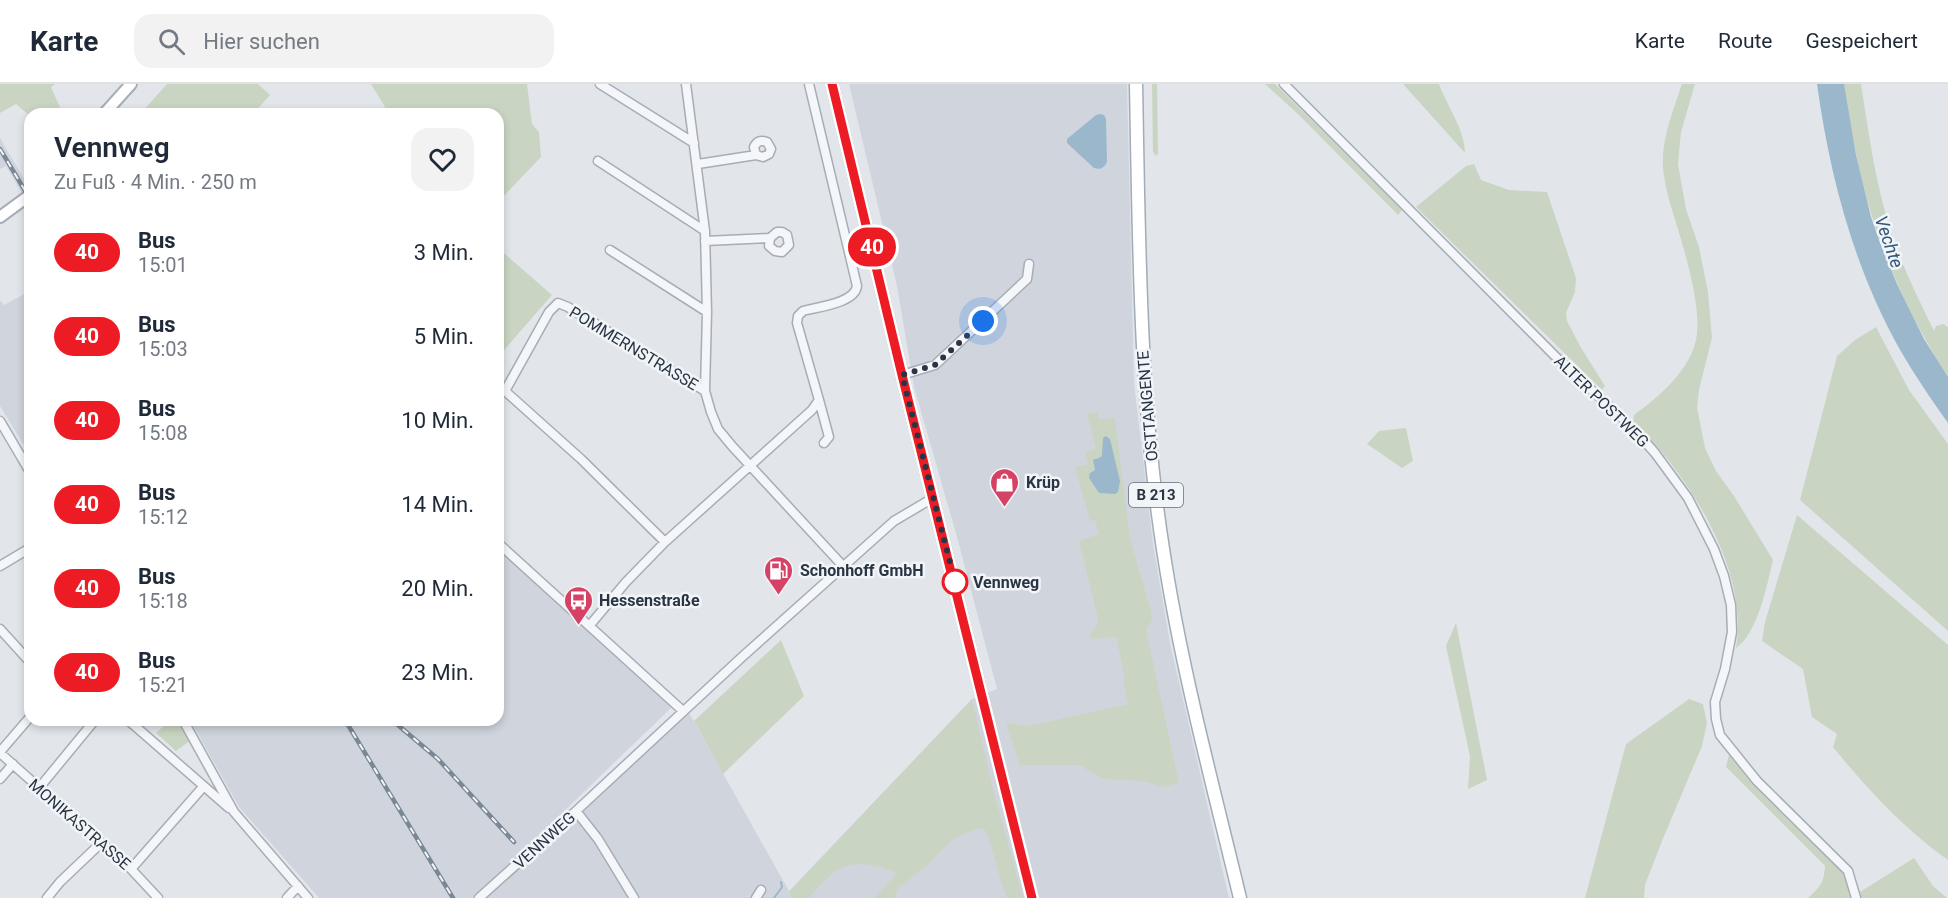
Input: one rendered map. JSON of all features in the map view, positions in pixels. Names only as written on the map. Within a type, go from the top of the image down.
[{"type":"main road","name":"OSTTANGENTE","points":[[1136,84],[1139,279],[1144,376],[1162,548],[1180,646],[1240,898]]},
{"type":"street","points":[[109,108],[131,84]]},
{"type":"street","points":[[600,84],[694,143]]},
{"type":"street","points":[[686,84],[705,231],[707,312],[705,391],[711,412],[718,429],[843,566]]},
{"type":"street","points":[[809,84],[857,286],[857,291],[849,299],[803,310],[798,316],[797,323],[829,437],[824,443]]},
{"type":"street","points":[[832,84],[1032,898]]},
{"type":"street","name":"ALTER POSTWEG","points":[[1284,84],[1552,353],[1633,428],[1655,453],[1688,498],[1714,549],[1731,605],[1732,632],[1725,669],[1715,702],[1720,735],[1757,781],[1848,871],[1856,898]]},
{"type":"street","points":[[698,164],[756,155]]},
{"type":"street","points":[[598,161],[705,231]]},
{"type":"street","points":[[0,217],[24,199]]},
{"type":"street","points":[[705,241],[770,238]]},
{"type":"street","points":[[610,250],[707,312]]},
{"type":"street","points":[[902,375],[935,365],[1027,279],[1029,264]]},
{"type":"street","name":"POMMERNSTRASSE","points":[[665,542],[581,459],[505,391],[549,312],[558,303],[705,391]]},
{"type":"street","points":[[590,625],[626,582],[665,542],[812,410],[819,399]]},
{"type":"street","points":[[0,421],[24,462]]},
{"type":"street","name":"VENNWEG","points":[[479,898],[843,566],[900,516],[933,498]]},
{"type":"street","points":[[504,548],[683,711]]},
{"type":"street","points":[[0,566],[24,552]]},
{"type":"street","points":[[0,629],[24,655]]},
{"type":"street","points":[[0,753],[24,724]]},
{"type":"street","points":[[39,788],[90,726]]},
{"type":"street","points":[[135,726],[234,812],[308,898]]},
{"type":"street","points":[[186,726],[234,812]]},
{"type":"street","name":"MONIKASTRASSE","points":[[0,753],[131,869],[158,898]]},
{"type":"street","points":[[0,779],[13,764]]},
{"type":"street","points":[[131,869],[203,787]]},
{"type":"street","points":[[576,811],[592,830],[633,898]]},
{"type":"street","points":[[47,898],[60,882],[102,843]]},
{"type":"street","points":[[287,898],[298,886]]},
{"type":"shaded area","points":[[849,84],[1127,84],[1134,383],[1153,544],[1170,643],[1229,898],[479,898],[688,711],[789,891],[972,699],[997,689],[914,387],[897,286]]},
{"type":"shaded area","points":[[0,138],[24,179],[24,204],[21,192],[6,166],[0,169]]},
{"type":"shaded area","points":[[24,294],[24,445],[0,406],[0,300],[4,305]]},
{"type":"shaded area","points":[[504,553],[672,707],[474,898],[319,898],[239,807],[193,726],[504,726]]},
{"type":"green space","points":[[0,84],[55,84],[51,87],[60,108],[24,108],[24,111],[16,104],[0,113]]},
{"type":"green space","points":[[167,84],[258,84],[270,95],[258,108],[145,108]]},
{"type":"green space","points":[[371,84],[527,84],[532,124],[539,132],[541,157],[504,196],[504,108],[385,107]]},
{"type":"green space","points":[[1152,84],[1157,84],[1158,154],[1156,156],[1153,152]]},
{"type":"green space","points":[[1265,84],[1275,84],[1402,210],[1398,215],[1299,115]]},
{"type":"green space","points":[[1403,84],[1439,84],[1459,127],[1465,153]]},
{"type":"green space","points":[[1682,84],[1695,84],[1681,132],[1678,164],[1686,209],[1699,247],[1708,292],[1712,338],[1697,407],[1705,448],[1716,471],[1773,560],[1756,620],[1744,641],[1736,648],[1738,623],[1735,597],[1720,546],[1695,498],[1680,476],[1658,447],[1633,423],[1634,415],[1664,390],[1682,370],[1694,346],[1697,334],[1696,308],[1691,280],[1668,197],[1663,168],[1666,136]]},
{"type":"green space","points":[[1844,84],[1861,84],[1882,200],[1893,238],[1907,273],[1934,331],[1936,326],[1943,324],[1948,327],[1948,377],[1901,292],[1877,233],[1860,171],[1847,112]]},
{"type":"green space","points":[[1474,164],[1481,180],[1509,190],[1547,192],[1576,278],[1575,292],[1566,313],[1567,321],[1605,386],[1602,390],[1416,207],[1466,166]]},
{"type":"green space","points":[[504,253],[552,295],[504,350]]},
{"type":"green space","points":[[1876,327],[1909,390],[1948,444],[1948,631],[1800,500],[1837,356],[1855,340]]},
{"type":"green space","points":[[1098,412],[1099,419],[1115,418],[1130,538],[1151,612],[1152,620],[1146,630],[1179,783],[1163,787],[1143,781],[1105,779],[1080,765],[1020,765],[1006,723],[1029,726],[1128,704],[1116,637],[1091,639],[1089,636],[1097,625],[1098,619],[1079,541],[1099,534],[1095,520],[1090,521],[1075,467],[1088,464],[1085,452],[1096,449],[1087,414]]},
{"type":"green space","points":[[1406,428],[1413,461],[1402,468],[1367,444],[1379,431]]},
{"type":"green space","points":[[1797,515],[1948,645],[1948,860],[1901,822],[1846,763],[1833,747],[1837,734],[1812,717],[1803,669],[1762,641],[1765,622]]},
{"type":"green space","points":[[1456,623],[1487,780],[1468,789],[1470,756],[1446,646]]},
{"type":"green space","points":[[781,640],[804,696],[723,774],[694,721]]},
{"type":"green space","points":[[972,699],[991,781],[1023,898],[1007,898],[985,830],[979,828],[957,837],[942,849],[931,862],[898,888],[895,898],[874,898],[897,873],[857,864],[838,870],[809,898],[792,898],[789,892]]},
{"type":"green space","points":[[1689,699],[1703,704],[1707,723],[1702,746],[1645,885],[1644,898],[1585,898],[1626,744]]},
{"type":"green space","points":[[164,726],[180,726],[191,740],[176,751],[156,733]]},
{"type":"green space","points":[[1729,755],[1753,785],[1844,874],[1850,898],[1808,898],[1821,884],[1825,866],[1726,767]]},
{"type":"green space","points":[[1914,858],[1933,886],[1947,898],[1861,898],[1860,892]]},
{"type":"water","points":[[1817,84],[1844,84],[1856,155],[1871,217],[1897,284],[1924,339],[1948,377],[1948,423],[1896,342],[1858,258],[1833,172]]},
{"type":"water","points":[[1100,114],[1106,119],[1107,162],[1099,169],[1094,168],[1067,143],[1067,139]]},
{"type":"water","points":[[1106,436],[1110,439],[1120,481],[1118,492],[1115,494],[1099,493],[1089,478],[1090,473],[1095,470],[1093,460],[1102,455],[1103,438]]},
{"type":"waterway","points":[[774,898],[782,887],[781,882]]},
{"type":"railway","points":[[0,149],[24,189]]},
{"type":"railway","points":[[349,726],[453,898]]},
{"type":"railway","points":[[399,726],[438,759],[514,842]]},
{"type":"bus line","name":"40","points":[[832,84],[1032,898]]},
{"type":"place","name":"Krüp","points":[[1005,508]]},
{"type":"place","name":"Vennweg","points":[[955,582]]},
{"type":"place","name":"Schonhoff GmbH","points":[[779,596]]},
{"type":"place","name":"Hessenstraße","points":[[578,626]]},
{"type":"route","points":[[955,582],[902,375],[935,365],[983,321]]},
{"type":"water label","name":"Vechte","points":[[1889,242]]}]
